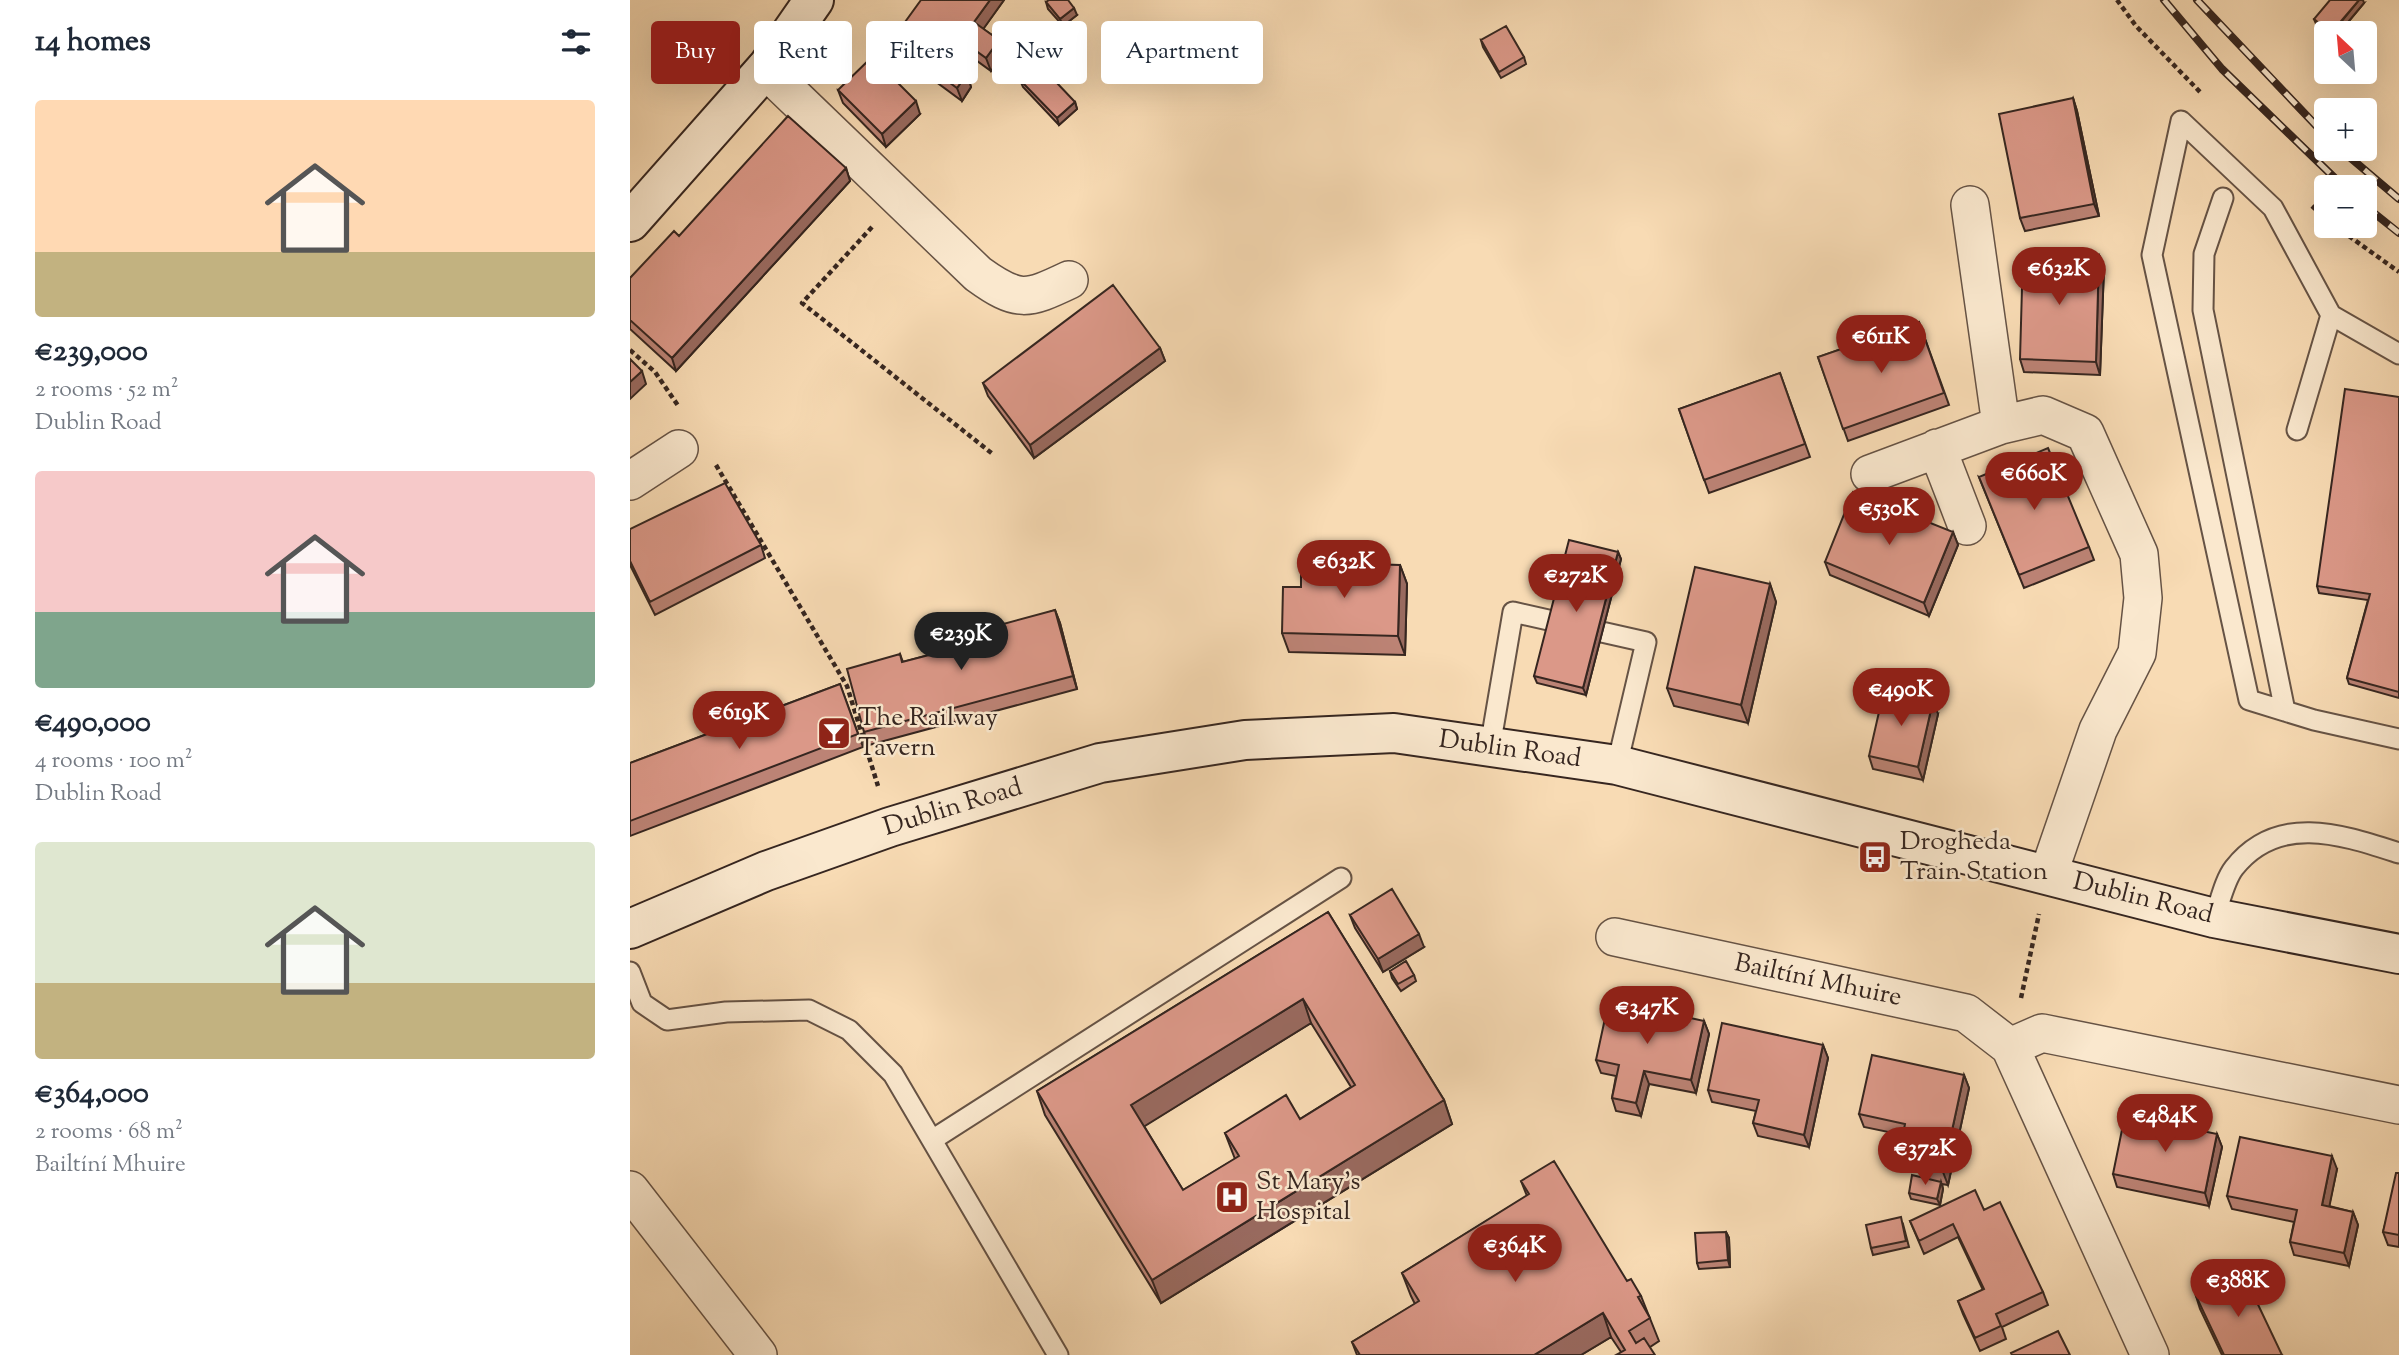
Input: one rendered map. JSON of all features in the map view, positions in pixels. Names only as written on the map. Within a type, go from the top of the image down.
[{"type":"main road","points":[[799,21],[814,0]]},
{"type":"main road","points":[[630,222],[754,81]]},
{"type":"main road","name":"Dublin Road","points":[[630,929],[766,871],[890,827],[1100,763],[1245,740],[1394,733],[1618,765],[2214,918],[2399,954]]},
{"type":"street","points":[[780,84],[978,274],[1002,292],[1033,297],[1069,280]]},
{"type":"street","points":[[1970,205],[2001,425]]},
{"type":"street","points":[[1870,474],[2001,425],[2043,415],[2085,433],[2139,554],[2143,598],[2137,653],[2098,730],[2048,875]]},
{"type":"street","points":[[630,481],[682,432]]},
{"type":"street","points":[[1937,448],[1967,526]]},
{"type":"street","name":"Bailtíní Mhuire","points":[[1615,937],[1966,1013],[2010,1047],[2150,1355]]},
{"type":"street","points":[[2010,1047],[2042,1033],[2399,1105]]},
{"type":"street","points":[[630,1190],[758,1355]]},
{"type":"street","points":[[630,1223],[678,1253]]},
{"type":"lane","points":[[2399,354],[2331,315],[2273,208],[2181,121],[2152,255],[2249,700],[2399,739]]},
{"type":"lane","points":[[2223,198],[2204,254],[2203,310],[2285,711]]},
{"type":"lane","points":[[2297,430],[2331,315]]},
{"type":"lane","points":[[1490,747],[1513,612],[1646,642],[1618,765]]},
{"type":"lane","points":[[2214,918],[2233,869],[2260,845],[2303,830],[2358,839],[2399,853]]},
{"type":"lane","points":[[932,1140],[1341,878]]},
{"type":"lane","points":[[630,972],[642,1003],[667,1020],[726,1012],[808,1010],[849,1030],[893,1074],[1058,1355]]},
{"type":"path","points":[[899,199],[802,303],[994,455]]},
{"type":"path","points":[[2352,238],[2399,272]]},
{"type":"path","points":[[630,350],[655,372],[682,432]]},
{"type":"path","points":[[714,462],[847,686],[890,827]]},
{"type":"path","points":[[2010,1047],[2048,875]]},
{"type":"building","points":[[921,0],[990,0],[975,21],[906,21]]},
{"type":"building","points":[[1068,0],[1074,8],[1060,19],[1046,2]]},
{"type":"building","points":[[2330,0],[2359,0],[2341,21],[2314,19]]},
{"type":"building","points":[[978,25],[992,35],[992,50],[986,58],[978,52]]},
{"type":"building","points":[[1506,26],[1524,57],[1499,72],[1481,40]]},
{"type":"building","points":[[866,63],[866,84],[899,84],[916,101],[882,134],[838,90],[844,84],[852,84],[852,76]]},
{"type":"building","points":[[1024,84],[1058,84],[1075,102],[1057,118]]},
{"type":"building","points":[[2073,98],[2094,204],[2020,218],[1999,114]]},
{"type":"building","points":[[788,116],[846,168],[672,358],[630,320],[630,278],[674,231],[679,236]]},
{"type":"building","points":[[2023,252],[2099,255],[2096,362],[2020,359]]},
{"type":"building","points":[[1113,285],[1160,348],[1030,445],[983,383]]},
{"type":"building","points":[[1919,322],[1944,393],[1843,429],[1818,357]]},
{"type":"building","points":[[630,359],[642,371],[630,382]]},
{"type":"building","points":[[1780,373],[1805,444],[1704,480],[1679,409]]},
{"type":"building","points":[[2345,389],[2399,397],[2399,692],[2347,678],[2370,594],[2317,586]]},
{"type":"building","points":[[2048,448],[2089,547],[2019,575],[1979,477]]},
{"type":"building","points":[[725,483],[761,545],[650,602],[630,561],[630,529]]},
{"type":"building","points":[[1853,492],[1953,532],[1924,603],[1825,562]]},
{"type":"building","points":[[1569,540],[1618,552],[1583,688],[1534,676]]},
{"type":"building","points":[[1301,562],[1400,565],[1398,636],[1282,633],[1283,587],[1301,587]]},
{"type":"building","points":[[1695,567],[1770,584],[1741,705],[1667,688]]},
{"type":"building","points":[[1055,610],[1073,676],[864,732],[847,669],[900,654],[902,662],[929,655],[926,645]]},
{"type":"building","points":[[840,684],[858,734],[630,821],[630,763]]},
{"type":"building","points":[[1884,690],[1933,701],[1918,767],[1869,756]]},
{"type":"building","points":[[1392,889],[1419,934],[1378,959],[1350,915]]},
{"type":"building","points":[[1328,912],[1444,1100],[1152,1280],[1037,1091]],"holes":[[[1303,999],[1355,1085],[1300,1119],[1286,1095],[1225,1133],[1239,1156],[1183,1190],[1131,1105]]]},
{"type":"building","points":[[1406,961],[1414,975],[1398,984],[1390,971]]},
{"type":"building","points":[[1609,1000],[1704,1021],[1691,1080],[1644,1071],[1636,1103],[1612,1098],[1619,1065],[1596,1060]]},
{"type":"building","points":[[1722,1023],[1823,1045],[1804,1135],[1753,1123],[1759,1100],[1708,1090]]},
{"type":"building","points":[[1872,1055],[1964,1075],[1943,1172],[1923,1168],[1931,1129],[1921,1128],[1916,1152],[1900,1149],[1905,1124],[1859,1114]]},
{"type":"building","points":[[2125,1115],[2217,1134],[2205,1193],[2113,1174]]},
{"type":"building","points":[[2240,1137],[2332,1156],[2322,1205],[2353,1212],[2344,1253],[2290,1242],[2297,1210],[2227,1196]]},
{"type":"building","points":[[1554,1161],[1627,1281],[1631,1279],[1641,1296],[1638,1297],[1650,1318],[1629,1331],[1636,1343],[1644,1338],[1655,1355],[1616,1355],[1625,1350],[1603,1313],[1534,1355],[1360,1355],[1352,1342],[1419,1301],[1402,1273],[1529,1194],[1521,1181]]},
{"type":"building","points":[[2396,1173],[2399,1173],[2399,1235],[2383,1232]]},
{"type":"building","points":[[1912,1175],[1941,1182],[1937,1199],[1909,1193]]},
{"type":"building","points":[[1975,1190],[1984,1210],[2000,1202],[2043,1292],[1996,1314],[2001,1326],[1975,1338],[1958,1301],[1984,1289],[1953,1224],[1919,1241],[1910,1221]]},
{"type":"building","points":[[1901,1217],[1906,1241],[1871,1248],[1866,1225]]},
{"type":"building","points":[[1726,1232],[1728,1260],[1697,1263],[1695,1233]]},
{"type":"building","points":[[2243,1273],[2282,1355],[2224,1355],[2196,1296]]},
{"type":"building","points":[[2058,1331],[2070,1355],[2011,1353]]},
{"type":"railway","points":[[2164,0],[2222,69],[2332,175]]},
{"type":"railway","points":[[2197,0],[2314,123]]},
{"type":"railway","points":[[2354,161],[2399,199]]},
{"type":"railway","points":[[2377,215],[2399,233]]},
{"type":"place","name":"The Railway Tavern","points":[[834,733]]},
{"type":"place","name":"Drogheda Train Station","points":[[1875,857]]},
{"type":"place","name":"St Mary's Hospital","points":[[1232,1197]]}]
